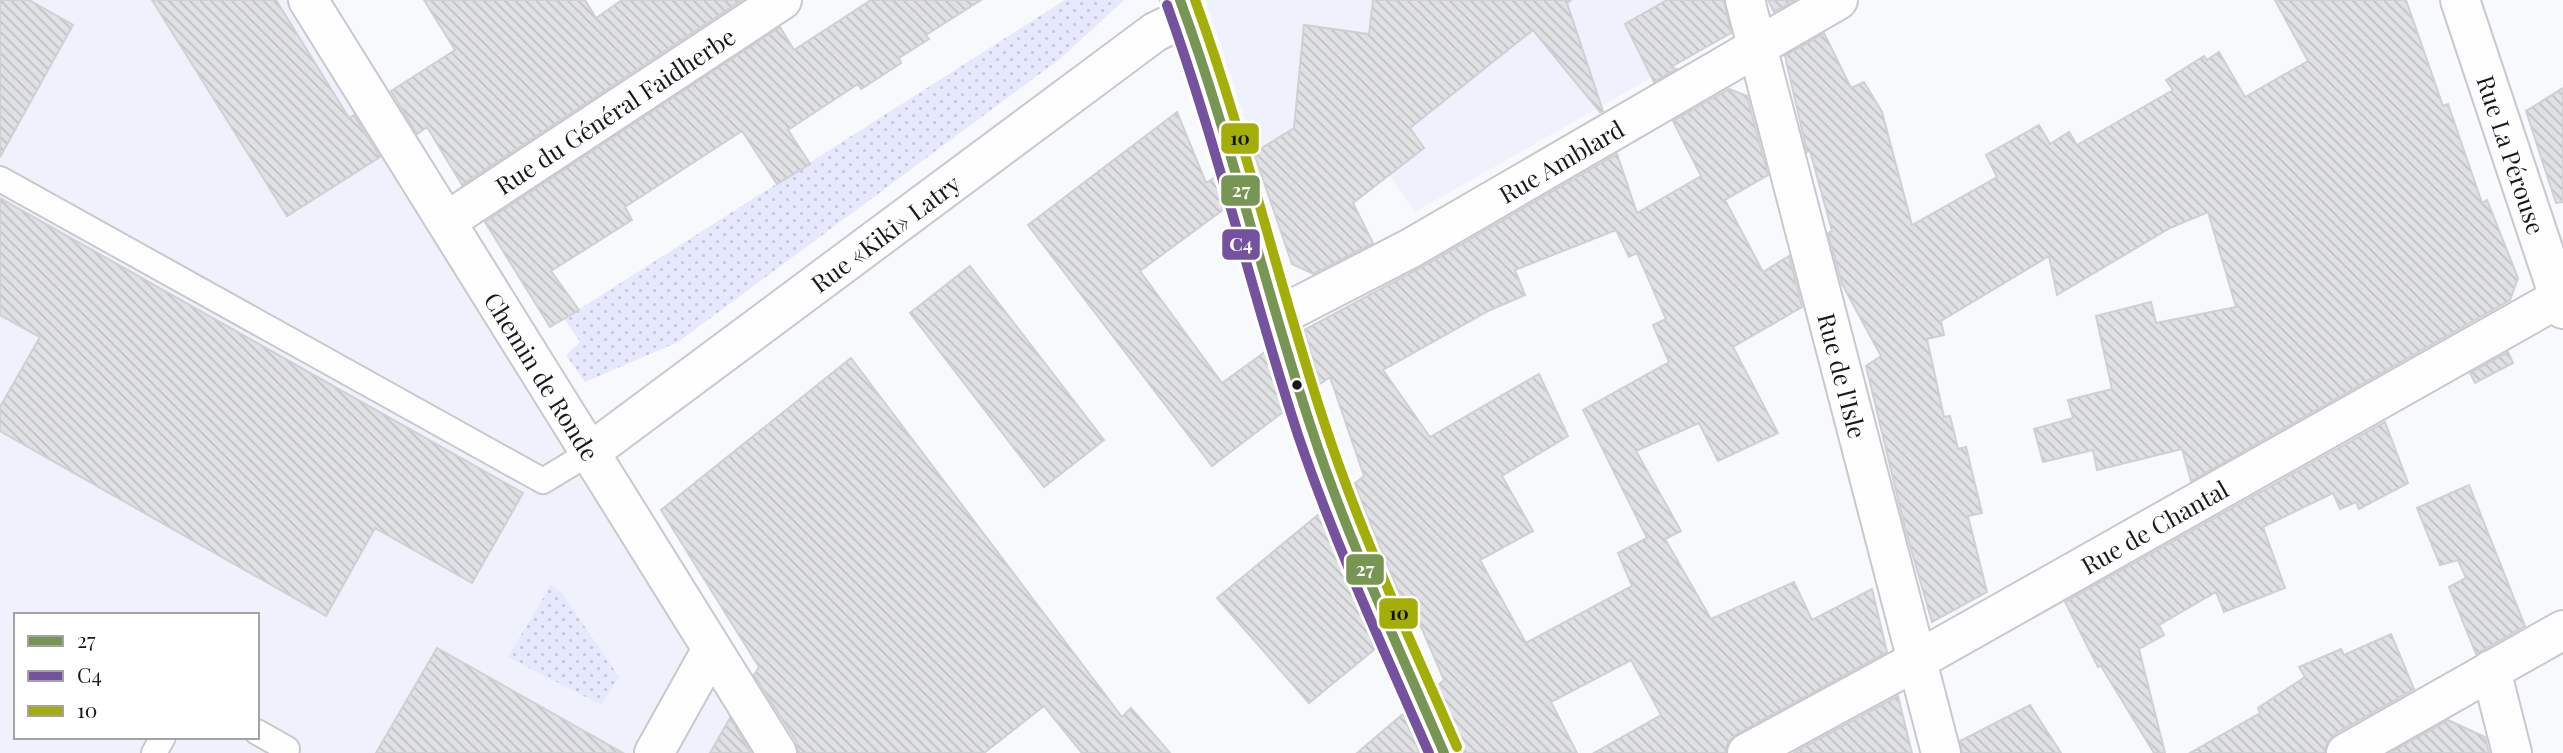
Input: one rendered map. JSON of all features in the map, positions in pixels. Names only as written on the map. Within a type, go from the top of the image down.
[{"type":"main road","points":[[1186,18],[1260,246],[1297,385],[1337,498],[1444,753]]},
{"type":"street","name":"Chemin de Ronde","points":[[308,0],[777,753]]},
{"type":"street","name":"Rue du Général Faidherbe","points":[[447,221],[782,0]]},
{"type":"street","name":"Rue de l'Isle","points":[[1745,0],[1941,753]]},
{"type":"street","name":"Rue Amblard","points":[[1279,316],[1411,247],[1838,0]]},
{"type":"street","name":"Rue La Pérouse","points":[[2460,0],[2561,304]]},
{"type":"street","name":"Rue «Kiki» Latry","points":[[589,453],[1155,32],[1186,18]]},
{"type":"street","name":"Rue de Chantal","points":[[1747,753],[2561,304]]},
{"type":"street","points":[[2346,753],[2563,630]]},
{"type":"street","points":[[654,753],[712,649]]},
{"type":"street","points":[[2491,670],[2512,753]]},
{"type":"lane","points":[[0,179],[543,481],[589,453]]},
{"type":"lane","points":[[259,733],[287,749],[285,753]]},
{"type":"shaded area","points":[[0,0],[294,0],[763,753],[0,753]]},
{"type":"shaded area","points":[[1065,0],[1124,0],[1060,59],[678,342],[585,382],[566,355],[580,342],[564,319]]},
{"type":"shaded area","points":[[1206,0],[1722,0],[1730,33],[1415,212],[1389,175],[1325,109],[1256,152]]},
{"type":"shaded area","points":[[551,585],[562,593],[619,677],[601,705],[508,657]]},
{"type":"building","points":[[0,0],[29,0],[73,25],[0,157]]},
{"type":"building","points":[[152,0],[276,0],[349,118],[354,115],[380,157],[287,216]]},
{"type":"building","points":[[424,0],[585,0],[596,18],[622,0],[742,0],[462,185],[427,127],[417,134],[391,91],[455,50]]},
{"type":"building","points":[[871,0],[981,0],[926,35],[929,39],[899,58],[901,63],[861,89],[858,84],[788,130],[810,164],[777,184],[742,131],[625,207],[632,220],[551,271],[579,310],[550,327],[485,222],[780,27],[794,50]]},
{"type":"building","points":[[1373,0],[1571,0],[1567,3],[1603,111],[1600,112],[1533,30],[1410,128],[1424,148],[1353,203],[1373,243],[1313,274],[1292,264],[1254,153],[1294,128],[1304,25],[1369,34]]},
{"type":"building","points":[[1667,0],[1724,0],[1731,33],[1671,67],[1676,69],[1654,82],[1625,24]]},
{"type":"building","points":[[1768,0],[1794,0],[1774,12]]},
{"type":"building","points":[[2275,0],[2406,0],[2443,106],[2448,104],[2482,203],[2487,200],[2518,278],[2510,300],[2191,481],[2182,449],[2097,470],[2093,450],[2043,462],[2034,429],[2073,418],[2068,400],[2112,389],[2096,316],[2151,302],[2156,323],[2236,307],[2208,212],[2170,228],[2057,295],[2049,256],[1941,321],[1944,335],[1927,339],[1944,417],[1950,416],[1958,449],[1966,447],[1982,513],[1968,516],[1987,592],[1932,622],[1905,528],[1866,366],[1881,356],[1842,284],[1828,233],[1832,231],[1810,151],[1807,152],[1785,56],[1824,33],[1851,88],[1864,82],[1882,112],[1912,225],[1997,177],[1986,155],[2039,125],[2050,144],[2069,132],[2077,145],[2173,90],[2166,80],[2204,56],[2207,60],[2219,52],[2245,97],[2308,61]]},
{"type":"building","points":[[2563,88],[2563,202],[2556,203],[2526,111]]},
{"type":"building","points":[[1729,89],[1747,96],[1768,175],[1725,200],[1763,272],[1789,256],[1802,307],[1733,347],[1778,433],[1718,461],[1699,423],[1636,451],[1681,531],[1665,539],[1711,619],[1794,582],[1812,620],[1872,589],[1887,652],[1737,734],[1728,742],[1725,753],[1594,753],[1661,715],[1631,660],[1551,702],[1577,753],[1465,753],[1438,685],[1444,680],[1416,615],[1410,620],[1354,484],[1364,476],[1330,377],[1320,384],[1304,330],[1422,267],[1617,154],[1637,213],[1701,176],[1673,121]],"holes":[[[1616,230],[1629,257],[1637,253],[1666,319],[1653,325],[1669,362],[1583,410],[1647,538],[1618,553],[1632,586],[1526,643],[1480,560],[1533,531],[1502,476],[1568,436],[1539,374],[1430,437],[1383,370],[1490,310],[1525,295],[1515,270]]]},
{"type":"building","points":[[1177,112],[1206,183],[1215,177],[1224,209],[1140,271],[1222,383],[1265,352],[1283,412],[1212,466],[1028,225]]},
{"type":"building","points":[[0,198],[523,493],[472,583],[375,528],[326,616],[0,431],[0,407],[40,337],[0,315]]},
{"type":"building","points":[[970,266],[1104,440],[1044,487],[910,313]]},
{"type":"building","points":[[2508,352],[2513,363],[2475,383],[2470,373]]},
{"type":"building","points":[[851,358],[1122,717],[1131,708],[1170,753],[1082,753],[1044,706],[984,753],[799,753],[796,741],[754,675],[759,667],[661,510]]},
{"type":"building","points":[[2385,422],[2408,483],[2359,509],[2356,502],[2340,509],[2333,493],[2263,527],[2285,588],[2224,612],[2216,592],[2159,625],[2164,635],[2139,649],[2165,753],[2154,753],[2101,666],[2098,667],[2065,602]]},
{"type":"building","points":[[2469,485],[2525,626],[2476,654],[2449,587],[2466,578],[2458,560],[2440,565],[2417,508]]},
{"type":"building","points":[[1319,514],[1375,649],[1309,703],[1217,598]]},
{"type":"building","points":[[2391,634],[2414,689],[2335,734],[2327,743],[2324,753],[2190,753],[2260,713],[2258,708],[2305,677],[2299,667],[2341,649],[2344,655]]},
{"type":"building","points":[[437,648],[623,753],[376,753]]},
{"type":"building","points":[[1898,696],[1912,753],[1793,753]]},
{"type":"building","points":[[2030,705],[2061,753],[1962,753],[1960,741]]},
{"type":"building","points":[[1403,714],[1420,753],[1357,753]]},
{"type":"building","points":[[730,718],[751,753],[710,753]]},
{"type":"building","points":[[2448,720],[2485,737],[2489,753],[2390,753]]},
{"type":"transit line","name":"27","points":[[1180,0],[1216,107],[1295,377],[1326,471],[1374,593],[1444,753]]},
{"type":"transit line","name":"10","points":[[1195,0],[1230,105],[1308,372],[1339,466],[1387,588],[1457,747]]},
{"type":"transit line","name":"C4","points":[[1167,5],[1312,476],[1429,753]]}]
